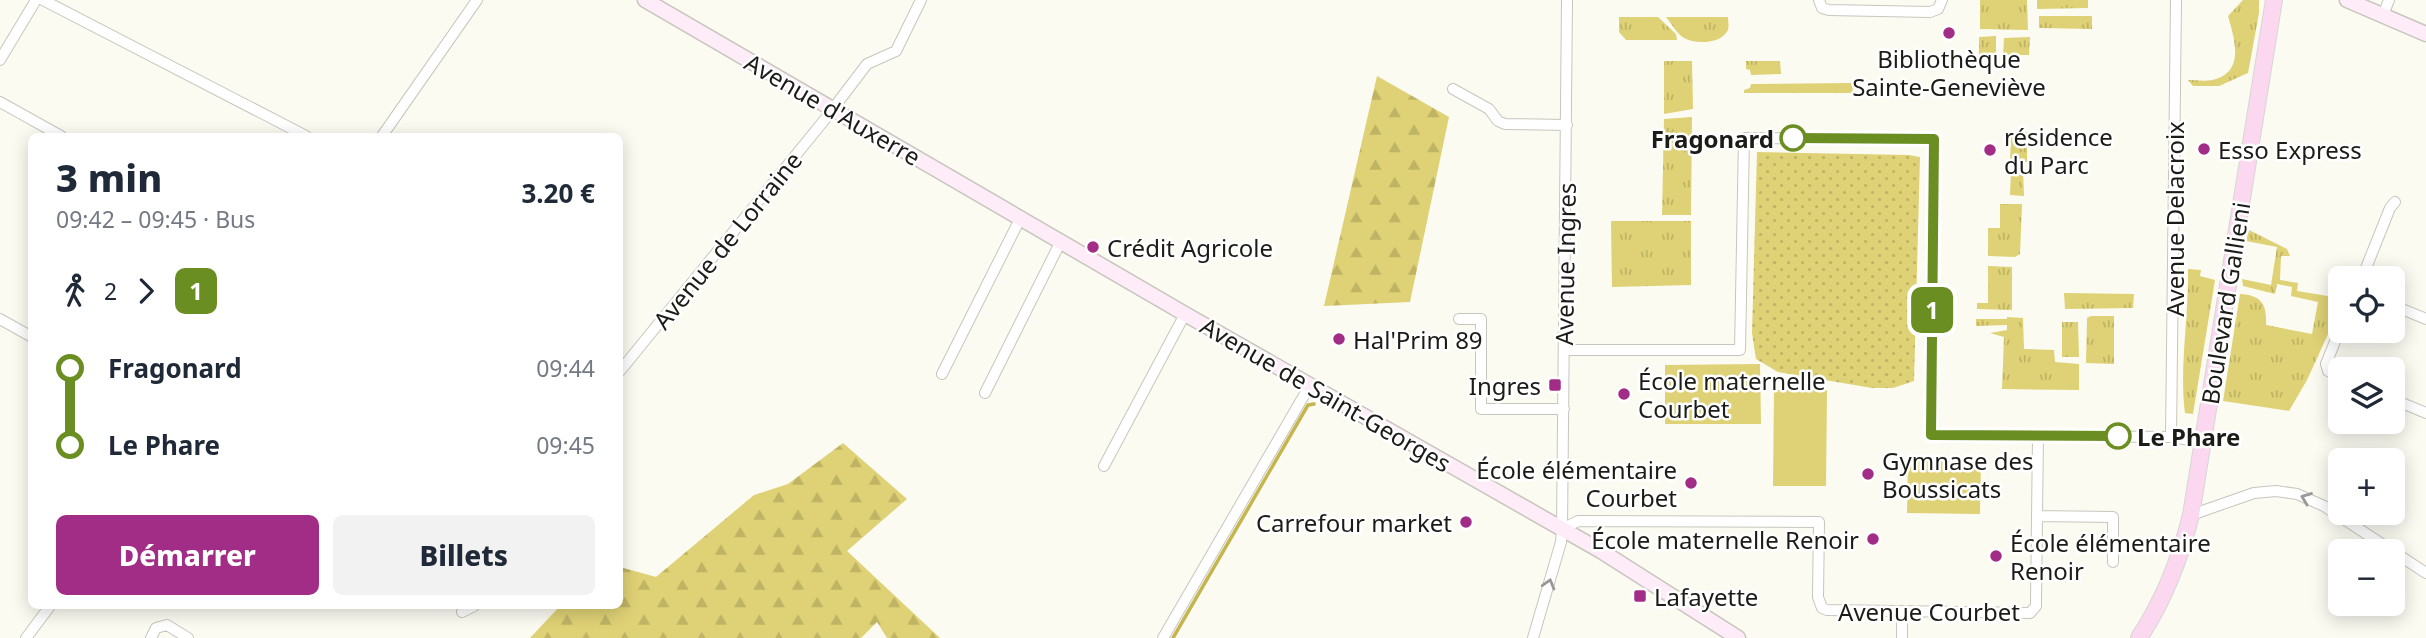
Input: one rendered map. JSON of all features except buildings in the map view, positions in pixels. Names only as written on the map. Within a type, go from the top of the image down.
[{"type":"main road","name":"Avenue d'Auxerre","points":[[645,0],[1021,217]]},
{"type":"main road","name":"Boulevard Gallieni","points":[[2139,638],[2154,614],[2173,572],[2191,515],[2274,0]]},
{"type":"main road","points":[[2347,0],[2426,34]]},
{"type":"main road","name":"Avenue de Saint-Georges","points":[[1021,217],[1562,529],[1738,638]]},
{"type":"street","points":[[0,60],[36,0]]},
{"type":"street","points":[[43,0],[300,133]]},
{"type":"street","points":[[384,133],[477,0]]},
{"type":"street","name":"Avenue de Lorraine","points":[[623,367],[834,109],[867,64],[896,51],[921,0]]},
{"type":"street","name":"Avenue Ingres","points":[[1533,638],[1561,542],[1562,529],[1566,0]]},
{"type":"street","points":[[1819,0],[1822,8],[1829,10],[1930,12],[1938,9],[1942,0]]},
{"type":"street","name":"Avenue Delacroix","points":[[2171,437],[2176,0]]},
{"type":"street","points":[[2383,15],[2389,0]]},
{"type":"street","points":[[1453,89],[1489,109],[1498,121],[1505,124],[1567,125]]},
{"type":"street","points":[[0,102],[56,133]]},
{"type":"street","points":[[1564,350],[1740,350],[1744,138],[1934,139],[1931,435],[2171,437],[2203,442]]},
{"type":"street","points":[[2367,266],[2390,208],[2395,202]]},
{"type":"street","points":[[942,374],[1021,217]]},
{"type":"street","points":[[985,393],[1061,241]]},
{"type":"street","points":[[2405,310],[2426,319]]},
{"type":"street","points":[[1104,466],[1185,314]]},
{"type":"street","points":[[0,318],[28,335]]},
{"type":"street","points":[[1459,319],[1481,319],[1481,409],[1564,409]]},
{"type":"street","points":[[1163,638],[1310,385]]},
{"type":"street","points":[[2405,404],[2426,413]]},
{"type":"street","name":"Avenue Courbet","points":[[1562,529],[1578,521],[1819,522],[1818,597],[1822,608],[1833,611],[2025,613],[2034,610],[2036,601],[2038,436]]},
{"type":"street","points":[[2191,515],[2254,493],[2276,491],[2297,494],[2324,506],[2426,573]]},
{"type":"street","points":[[2038,516],[2113,517],[2113,562]]},
{"type":"street","points":[[26,638],[48,609]]},
{"type":"street","points":[[462,612],[468,609]]},
{"type":"street","points":[[1902,612],[1902,638]]},
{"type":"street","points":[[151,638],[156,628],[167,625],[188,638]]},
{"type":"green space","points":[[1980,0],[2027,0],[2028,30],[1980,29]]},
{"type":"green space","points":[[2037,0],[2088,0],[2088,8],[2037,9]]},
{"type":"green space","points":[[2243,0],[2259,0],[2248,73],[2219,86],[2193,86],[2188,80],[2213,80],[2225,75],[2231,68],[2235,52],[2228,16]]},
{"type":"green space","points":[[2039,16],[2092,16],[2092,29],[2039,28]]},
{"type":"green space","points":[[1619,17],[1658,17],[1676,34],[1677,40],[1626,40],[1619,32]]},
{"type":"green space","points":[[1666,17],[1728,17],[1728,27],[1726,33],[1718,39],[1694,41],[1681,36]]},
{"type":"green space","points":[[1996,36],[1996,55],[1979,56],[1979,37]]},
{"type":"green space","points":[[2030,37],[2029,55],[2003,55],[2004,38]]},
{"type":"green space","points":[[1664,61],[1692,61],[1693,109],[1664,114]]},
{"type":"green space","points":[[1746,61],[1780,61],[1781,74],[1751,75],[1750,70],[1746,69]]},
{"type":"green space","points":[[1377,76],[1449,117],[1410,302],[1324,306]]},
{"type":"green space","points":[[1852,83],[1853,93],[1744,93],[1751,84]]},
{"type":"green space","points":[[1692,117],[1691,215],[1662,215],[1664,119]]},
{"type":"green space","points":[[2011,132],[2027,132],[2027,162],[2010,162]]},
{"type":"green space","points":[[1757,152],[1920,157],[1914,381],[1893,388],[1872,388],[1778,372],[1756,359],[1752,333]]},
{"type":"green space","points":[[2011,170],[2023,170],[2024,196],[2010,195]]},
{"type":"green space","points":[[2000,204],[2022,204],[2020,254],[2015,257],[1988,256],[1988,228],[2000,228]]},
{"type":"green space","points":[[1611,221],[1691,221],[1691,285],[1612,287]]},
{"type":"green space","points":[[2249,230],[2287,249],[2290,256],[2281,256],[2280,280],[2298,283],[2297,291],[2328,296],[2328,334],[2289,411],[2223,401],[2240,294],[2253,296],[2262,302],[2266,325],[2312,334],[2318,302],[2291,296],[2292,287],[2277,284],[2275,294],[2243,286],[2242,279],[2271,285],[2277,247],[2246,241]]},
{"type":"green space","points":[[1988,266],[2012,267],[2012,310],[1977,309],[1977,303],[1988,303]]},
{"type":"green space","points":[[2188,269],[2201,270],[2200,276],[2215,280],[2193,414],[2185,413],[2183,396]]},
{"type":"green space","points":[[2064,293],[2134,294],[2133,308],[2065,309]]},
{"type":"green space","points":[[2114,316],[2114,364],[2086,363],[2087,318]]},
{"type":"green space","points":[[2023,318],[2024,349],[2054,350],[2055,362],[2079,364],[2079,390],[2002,389],[2004,337],[1990,333],[2007,330],[2007,325],[1976,326],[1976,319]]},
{"type":"green space","points":[[2062,322],[2078,322],[2079,357],[2062,357]]},
{"type":"green space","points":[[1760,364],[1761,424],[1665,424],[1665,365]]},
{"type":"green space","points":[[1774,390],[1827,390],[1826,486],[1773,486]]},
{"type":"green space","points":[[843,443],[907,499],[847,551],[940,638],[887,638],[877,622],[861,638],[530,638],[557,609],[623,609],[623,568],[656,577],[754,495],[788,484]]},
{"type":"green space","points":[[1908,458],[1981,459],[1980,514],[1907,513]]},
{"type":"waterway","points":[[1173,638],[1308,405],[1314,404]]},
{"type":"bus line","name":"1","points":[[1793,138],[1934,139],[1931,435],[2118,436]]},
{"type":"place","name":"Bibliothèque Sainte-Geneviève","points":[[1949,33]]},
{"type":"place","name":"Fragonard","points":[[1793,138]]},
{"type":"place","name":"Esso Express","points":[[2204,149]]},
{"type":"place","name":"résidence du Parc","points":[[1990,150]]},
{"type":"place","name":"Crédit Agricole","points":[[1093,247]]},
{"type":"place","name":"Hal'Prim 89","points":[[1339,339]]},
{"type":"place","name":"Ingres","points":[[1555,385]]},
{"type":"place","name":"École maternelle Courbet","points":[[1624,394]]},
{"type":"place","name":"Le Phare","points":[[2118,436]]},
{"type":"place","name":"Gymnase des Boussicats","points":[[1868,474]]},
{"type":"place","name":"École élémentaire Courbet","points":[[1691,483]]},
{"type":"place","name":"Carrefour market","points":[[1466,522]]},
{"type":"place","name":"École maternelle Renoir","points":[[1873,539]]},
{"type":"place","name":"École élémentaire Renoir","points":[[1996,556]]},
{"type":"place","name":"Lafayette","points":[[1640,596]]}]
